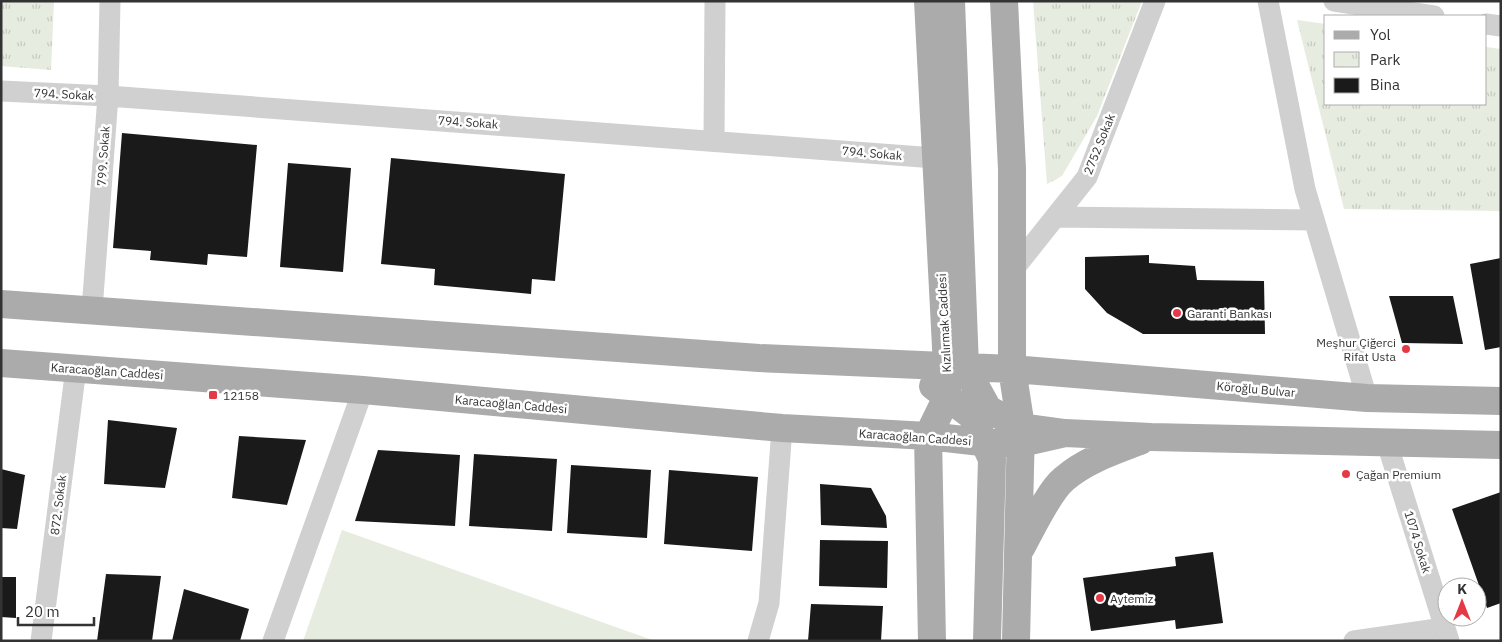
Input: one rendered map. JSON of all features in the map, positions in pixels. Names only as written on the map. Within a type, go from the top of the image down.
[{"type":"main road","name":"Kızılırmak Caddesi","points":[[928,1],[935,158],[956,366],[947,397],[928,436],[932,641]]},
{"type":"main road","points":[[951,1],[956,366],[988,409],[1021,435]]},
{"type":"main road","points":[[1004,1],[1013,270],[1012,369],[1021,435],[1016,641]]},
{"type":"main road","points":[[1,304],[759,358],[1012,369]]},
{"type":"main road","name":"Karacaoğlan Caddesi","points":[[1,363],[363,390],[782,428],[928,436],[984,442],[1021,435],[1066,433],[1151,437]]},
{"type":"main road","points":[[905,364],[972,416],[992,459],[987,641]]},
{"type":"main road","name":"Köroğlu Bulvar","points":[[1012,369],[1367,398],[1501,401]]},
{"type":"main road","points":[[1018,554],[1038,516],[1063,479],[1097,457],[1151,437],[1501,445]]},
{"type":"street","name":"799. Sokak","points":[[92,310],[108,96],[110,1]]},
{"type":"street","points":[[714,140],[715,1]]},
{"type":"street","name":"2752 Sokak","points":[[1013,270],[1087,177],[1156,1]]},
{"type":"street","points":[[1268,1],[1305,189],[1367,398]]},
{"type":"street","points":[[1334,1],[1427,15]]},
{"type":"street","points":[[1487,24],[1501,26]]},
{"type":"street","name":"794. Sokak","points":[[1,91],[108,96],[935,158]]},
{"type":"street","points":[[1055,218],[1314,220]]},
{"type":"street","name":"872. Sokak","points":[[41,641],[76,368]]},
{"type":"street","points":[[273,641],[363,390]]},
{"type":"street","points":[[758,641],[769,603],[782,428]]},
{"type":"street","name":"1074 Sokak","points":[[1386,443],[1447,634]]},
{"type":"street","points":[[1354,641],[1447,634]]},
{"type":"green space","points":[[1,1],[54,1],[51,70],[1,66]]},
{"type":"green space","points":[[1033,1],[1142,1],[1097,116],[1062,176],[1047,184]]},
{"type":"green space","points":[[1297,20],[1324,24],[1324,105],[1487,105],[1487,47],[1501,49],[1501,211],[1344,209]]},
{"type":"green space","points":[[342,530],[655,641],[303,641]]},
{"type":"building","points":[[122,133],[257,145],[247,257],[208,254],[207,265],[150,260],[151,251],[113,248]]},
{"type":"building","points":[[391,158],[565,174],[555,281],[532,279],[531,294],[434,285],[435,269],[381,264]]},
{"type":"building","points":[[288,163],[351,168],[343,272],[280,267]]},
{"type":"building","points":[[1149,255],[1149,263],[1195,266],[1197,280],[1264,281],[1265,334],[1143,334],[1107,313],[1085,289],[1085,257]]},
{"type":"building","points":[[1501,258],[1501,347],[1485,350],[1470,264]]},
{"type":"building","points":[[1389,296],[1453,296],[1463,344],[1402,343]]},
{"type":"building","points":[[108,420],[177,428],[165,488],[104,484]]},
{"type":"building","points":[[239,436],[306,440],[287,505],[232,498]]},
{"type":"building","points":[[378,450],[460,455],[455,526],[355,521]]},
{"type":"building","points":[[474,454],[557,459],[552,531],[469,526]]},
{"type":"building","points":[[571,465],[651,470],[647,538],[567,533]]},
{"type":"building","points":[[1,469],[25,475],[17,529],[1,528]]},
{"type":"building","points":[[669,470],[758,477],[752,551],[664,544]]},
{"type":"building","points":[[820,484],[871,488],[886,516],[887,528],[821,525]]},
{"type":"building","points":[[1501,492],[1501,603],[1487,608],[1487,577],[1476,577],[1452,509]]},
{"type":"building","points":[[820,540],[888,541],[887,588],[819,586]]},
{"type":"building","points":[[1213,552],[1223,623],[1176,629],[1175,620],[1091,631],[1083,578],[1176,566],[1175,557]]},
{"type":"building","points":[[106,574],[161,576],[152,641],[97,641]]},
{"type":"building","points":[[1,577],[16,577],[16,618],[1,617]]},
{"type":"building","points":[[184,589],[249,609],[240,641],[172,641]]},
{"type":"building","points":[[811,604],[883,606],[881,641],[808,641]]},
{"type":"place","name":"Garanti Bankası","points":[[1177,313]]},
{"type":"place","name":"Meşhur Çiğerci Rifat Usta","points":[[1406,349]]},
{"type":"place","name":"12158","points":[[213,395]]},
{"type":"place","name":"Çağan Premium","points":[[1346,474]]},
{"type":"place","name":"Aytemiz","points":[[1100,598]]}]
